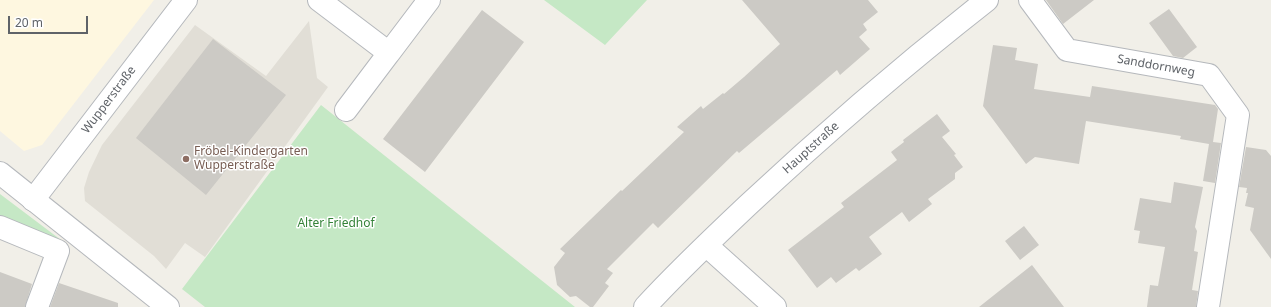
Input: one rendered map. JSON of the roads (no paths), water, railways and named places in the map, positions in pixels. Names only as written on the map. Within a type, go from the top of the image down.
[{"type":"street","name":"Wupperstraße","points":[[33,200],[186,0]]},
{"type":"street","points":[[319,0],[389,53]]},
{"type":"street","points":[[346,110],[429,0]]},
{"type":"street","name":"Sanddornweg","points":[[1030,0],[1067,50],[1208,75],[1238,115],[1208,307]]},
{"type":"street","name":"Hauptstraße","points":[[645,307],[706,245],[804,152],[884,83],[985,1]]},
{"type":"street","points":[[0,173],[168,307]]},
{"type":"street","points":[[0,227],[58,251],[37,307]]},
{"type":"street","points":[[706,245],[775,307]]},
{"type":"place","name":"Fröbel-Kindergarten Wupperstraße","points":[[186,159]]},
{"type":"park label","name":"Alter Friedhof","points":[[336,224]]}]
